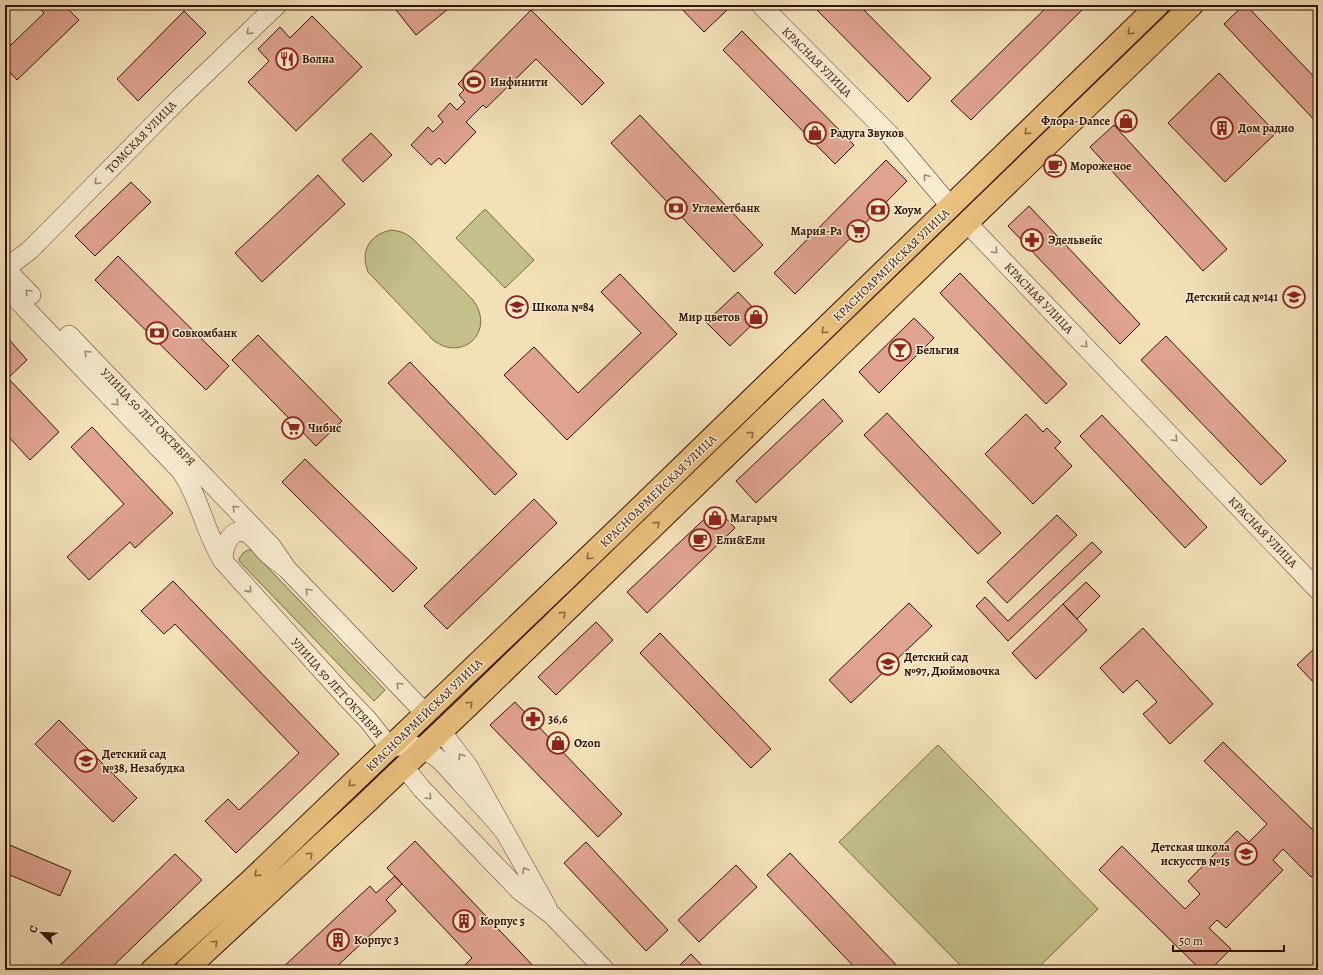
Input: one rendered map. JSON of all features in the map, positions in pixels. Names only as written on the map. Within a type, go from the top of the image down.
[{"type":"main road","name":"КРАСНОАРМЕЙСКАЯ УЛИЦА","points":[[152,970],[247,884],[630,518],[1158,5]]},
{"type":"main road","name":"КРАСНОАРМЕЙСКАЯ УЛИЦА","points":[[186,970],[423,749],[1192,5]]},
{"type":"main road","name":"КРАСНАЯ УЛИЦА","points":[[951,207],[968,223]]},
{"type":"main road","name":"УЛИЦА 50 ЛЕТ ОКТЯБРЯ","points":[[425,713],[441,731]]},
{"type":"main road","name":"УЛИЦА 50 ЛЕТ ОКТЯБРЯ","points":[[390,748],[404,767]]},
{"type":"street","name":"ТОМСКАЯ УЛИЦА","points":[[5,269],[30,250],[179,99],[277,5]]},
{"type":"street","name":"КРАСНАЯ УЛИЦА","points":[[761,5],[892,137],[951,207]]},
{"type":"street","name":"КРАСНАЯ УЛИЦА","points":[[968,223],[1318,590]]},
{"type":"street","name":"УЛИЦА 50 ЛЕТ ОКТЯБРЯ","points":[[5,269],[272,547],[287,569]]},
{"type":"street","name":"УЛИЦА 50 ЛЕТ ОКТЯБРЯ","points":[[5,287],[181,471],[188,481],[214,547],[223,561],[368,720],[390,748]]},
{"type":"street","name":"УЛИЦА 50 ЛЕТ ОКТЯБРЯ","points":[[223,561],[225,544],[232,536],[241,532],[251,536],[267,553],[287,569],[425,713]]},
{"type":"street","name":"УЛИЦА 50 ЛЕТ ОКТЯБРЯ","points":[[441,731],[459,752],[468,766],[552,916]]},
{"type":"street","points":[[390,748],[407,745],[423,749],[434,756],[445,766],[503,830]]},
{"type":"street","name":"УЛИЦА 50 ЛЕТ ОКТЯБРЯ","points":[[404,767],[422,789],[520,891],[552,916],[605,970]]},
{"type":"shaded area","points":[[485,209],[534,260],[505,288],[456,238]]},
{"type":"shaded area","points":[[391,230],[408,235],[413,239],[473,300],[479,312],[481,323],[473,340],[465,346],[455,348],[444,346],[433,340],[368,272],[365,257],[368,245],[383,232]]},
{"type":"shaded area","points":[[251,550],[385,690],[374,701],[239,561],[243,553]]},
{"type":"shaded area","points":[[938,745],[1098,909],[1036,970],[965,970],[839,842]]},
{"type":"building","points":[[36,5],[64,5],[79,20],[17,80],[5,67],[5,38],[11,45],[44,13]]},
{"type":"building","points":[[100,5],[108,5],[104,9]]},
{"type":"building","points":[[392,5],[453,5],[416,35]]},
{"type":"building","points":[[678,5],[722,5],[727,10],[704,32]]},
{"type":"building","points":[[812,5],[859,5],[931,78],[908,102]]},
{"type":"building","points":[[1049,5],[1086,6],[971,120],[951,101]]},
{"type":"building","points":[[1244,5],[1246,5],[1318,81],[1318,124],[1224,24]]},
{"type":"building","points":[[531,10],[604,83],[582,105],[536,59],[486,108],[483,105],[466,122],[476,132],[445,164],[439,158],[431,165],[411,145],[428,127],[433,132],[443,122],[438,116],[450,103],[457,110],[465,102],[459,95],[464,90],[458,84]]},
{"type":"building","points":[[184,11],[206,33],[138,101],[117,79]]},
{"type":"building","points":[[312,16],[362,67],[296,131],[248,82],[269,61],[258,49],[280,27],[290,38]]},
{"type":"building","points":[[742,31],[854,145],[835,164],[723,50]]},
{"type":"building","name":"Дом радио","points":[[1219,73],[1276,133],[1225,182],[1168,123]]},
{"type":"building","points":[[640,115],[763,245],[734,272],[611,143]]},
{"type":"building","points":[[1114,125],[1227,249],[1203,271],[1090,147]]},
{"type":"building","points":[[371,133],[392,155],[363,182],[342,160]]},
{"type":"building","points":[[886,160],[907,181],[795,294],[774,273]]},
{"type":"building","points":[[318,175],[345,204],[262,282],[235,253]]},
{"type":"building","points":[[131,182],[151,202],[95,256],[75,236]]},
{"type":"building","points":[[1029,206],[1140,324],[1120,344],[1008,226]]},
{"type":"building","points":[[118,256],[229,366],[206,390],[95,280]]},
{"type":"building","points":[[960,273],[1067,384],[1046,404],[940,293]]},
{"type":"building","points":[[620,274],[677,334],[567,440],[504,375],[534,347],[578,393],[641,333],[601,292]]},
{"type":"building","points":[[738,292],[761,316],[730,346],[706,322]]},
{"type":"building","points":[[914,318],[934,338],[879,393],[859,372]]},
{"type":"building","points":[[258,335],[342,421],[316,446],[232,360]]},
{"type":"building","points":[[6,336],[27,360],[8,378],[59,432],[30,460],[5,433]]},
{"type":"building","points":[[1166,336],[1286,461],[1261,485],[1141,360]]},
{"type":"building","points":[[410,362],[517,474],[495,495],[388,383]]},
{"type":"building","points":[[823,399],[843,421],[756,503],[736,481]]},
{"type":"building","points":[[887,413],[1001,533],[978,554],[864,435]]},
{"type":"building","points":[[1026,414],[1043,432],[1047,428],[1061,442],[1055,448],[1072,466],[1033,504],[985,454]]},
{"type":"building","points":[[1102,415],[1207,527],[1185,548],[1080,436]]},
{"type":"building","points":[[92,427],[173,513],[135,548],[130,542],[89,580],[67,557],[124,504],[71,447]]},
{"type":"building","points":[[305,459],[417,568],[393,592],[282,482]]},
{"type":"building","points":[[534,499],[557,523],[447,629],[424,606]]},
{"type":"building","points":[[716,508],[735,528],[647,613],[627,592]]},
{"type":"building","points":[[1057,515],[1077,535],[1007,603],[987,582]]},
{"type":"building","points":[[1092,542],[1102,552],[1008,641],[976,606],[985,597],[1008,621]]},
{"type":"building","points":[[173,581],[339,754],[236,853],[205,821],[228,799],[239,810],[299,753],[175,624],[164,634],[141,611]]},
{"type":"building","points":[[1086,582],[1100,596],[1077,619],[1063,604]]},
{"type":"building","points":[[909,603],[932,626],[851,703],[829,680]]},
{"type":"building","points":[[1063,604],[1087,630],[1036,679],[1012,653]]},
{"type":"building","points":[[596,622],[613,640],[556,695],[538,677]]},
{"type":"building","points":[[1143,628],[1213,704],[1170,744],[1143,714],[1157,702],[1137,680],[1123,693],[1100,668]]},
{"type":"building","points":[[660,633],[771,749],[751,768],[640,653]]},
{"type":"building","points":[[1318,645],[1318,687],[1297,665]]},
{"type":"building","points":[[515,702],[622,814],[598,837],[490,725]]},
{"type":"building","points":[[59,720],[137,798],[113,822],[35,744]]},
{"type":"building","name":"Детская школа искусств №15","points":[[1223,742],[1318,835],[1318,870],[1311,877],[1283,849],[1273,860],[1283,870],[1226,928],[1217,920],[1209,928],[1231,949],[1210,970],[1201,970],[1099,870],[1122,846],[1185,909],[1200,894],[1188,881],[1237,831],[1249,842],[1267,824],[1204,761]]},
{"type":"building","name":"Корпус 5","points":[[415,841],[537,970],[467,970],[463,967],[472,958],[387,868]]},
{"type":"building","points":[[586,842],[668,930],[646,951],[564,863]]},
{"type":"building","points":[[5,843],[71,871],[60,896],[5,873]]},
{"type":"building","points":[[790,853],[901,970],[857,970],[767,875]]},
{"type":"building","points":[[175,854],[202,880],[109,970],[55,970]]},
{"type":"building","points":[[736,865],[757,887],[699,942],[678,920]]},
{"type":"building","name":"Корпус 3","points":[[395,876],[402,884],[386,900],[396,911],[333,970],[280,970],[370,886],[376,893]]},
{"type":"building","points":[[691,954],[706,970],[675,970]]},
{"type":"place","name":"Волна","points":[[287,59]]},
{"type":"place","name":"Инфинити","points":[[474,82]]},
{"type":"place","name":"Флора-Dance","points":[[1126,121]]},
{"type":"place","name":"Дом радио","points":[[1222,128]]},
{"type":"place","name":"Радуга Звуков","points":[[815,133]]},
{"type":"place","name":"Мороженое","points":[[1055,166]]},
{"type":"place","name":"Углеметбанк","points":[[676,208]]},
{"type":"place","name":"Хоум","points":[[878,210]]},
{"type":"place","name":"Мария-Ра","points":[[858,231]]},
{"type":"place","name":"Эдельвейс","points":[[1032,240]]},
{"type":"place","name":"Детский сад №141","points":[[1294,297]]},
{"type":"place","name":"Школа №84","points":[[517,307]]},
{"type":"place","name":"Мир цветов","points":[[756,317]]},
{"type":"place","name":"Совкомбанк","points":[[157,333]]},
{"type":"place","name":"Бельгия","points":[[900,350]]},
{"type":"place","name":"Чибис","points":[[293,428]]},
{"type":"place","name":"Магарыч","points":[[715,518]]},
{"type":"place","name":"Ели&Ели","points":[[700,540]]},
{"type":"place","name":"Детский сад №97, Дюймовочка","points":[[888,664]]},
{"type":"place","name":"36,6","points":[[533,719]]},
{"type":"place","name":"Ozon","points":[[558,743]]},
{"type":"place","name":"Детский сад №38, Незабудка","points":[[86,761]]},
{"type":"place","name":"Детская школа искусств №15","points":[[1246,854]]},
{"type":"place","name":"Корпус 5","points":[[464,921]]},
{"type":"place","name":"Корпус 3","points":[[338,940]]}]
